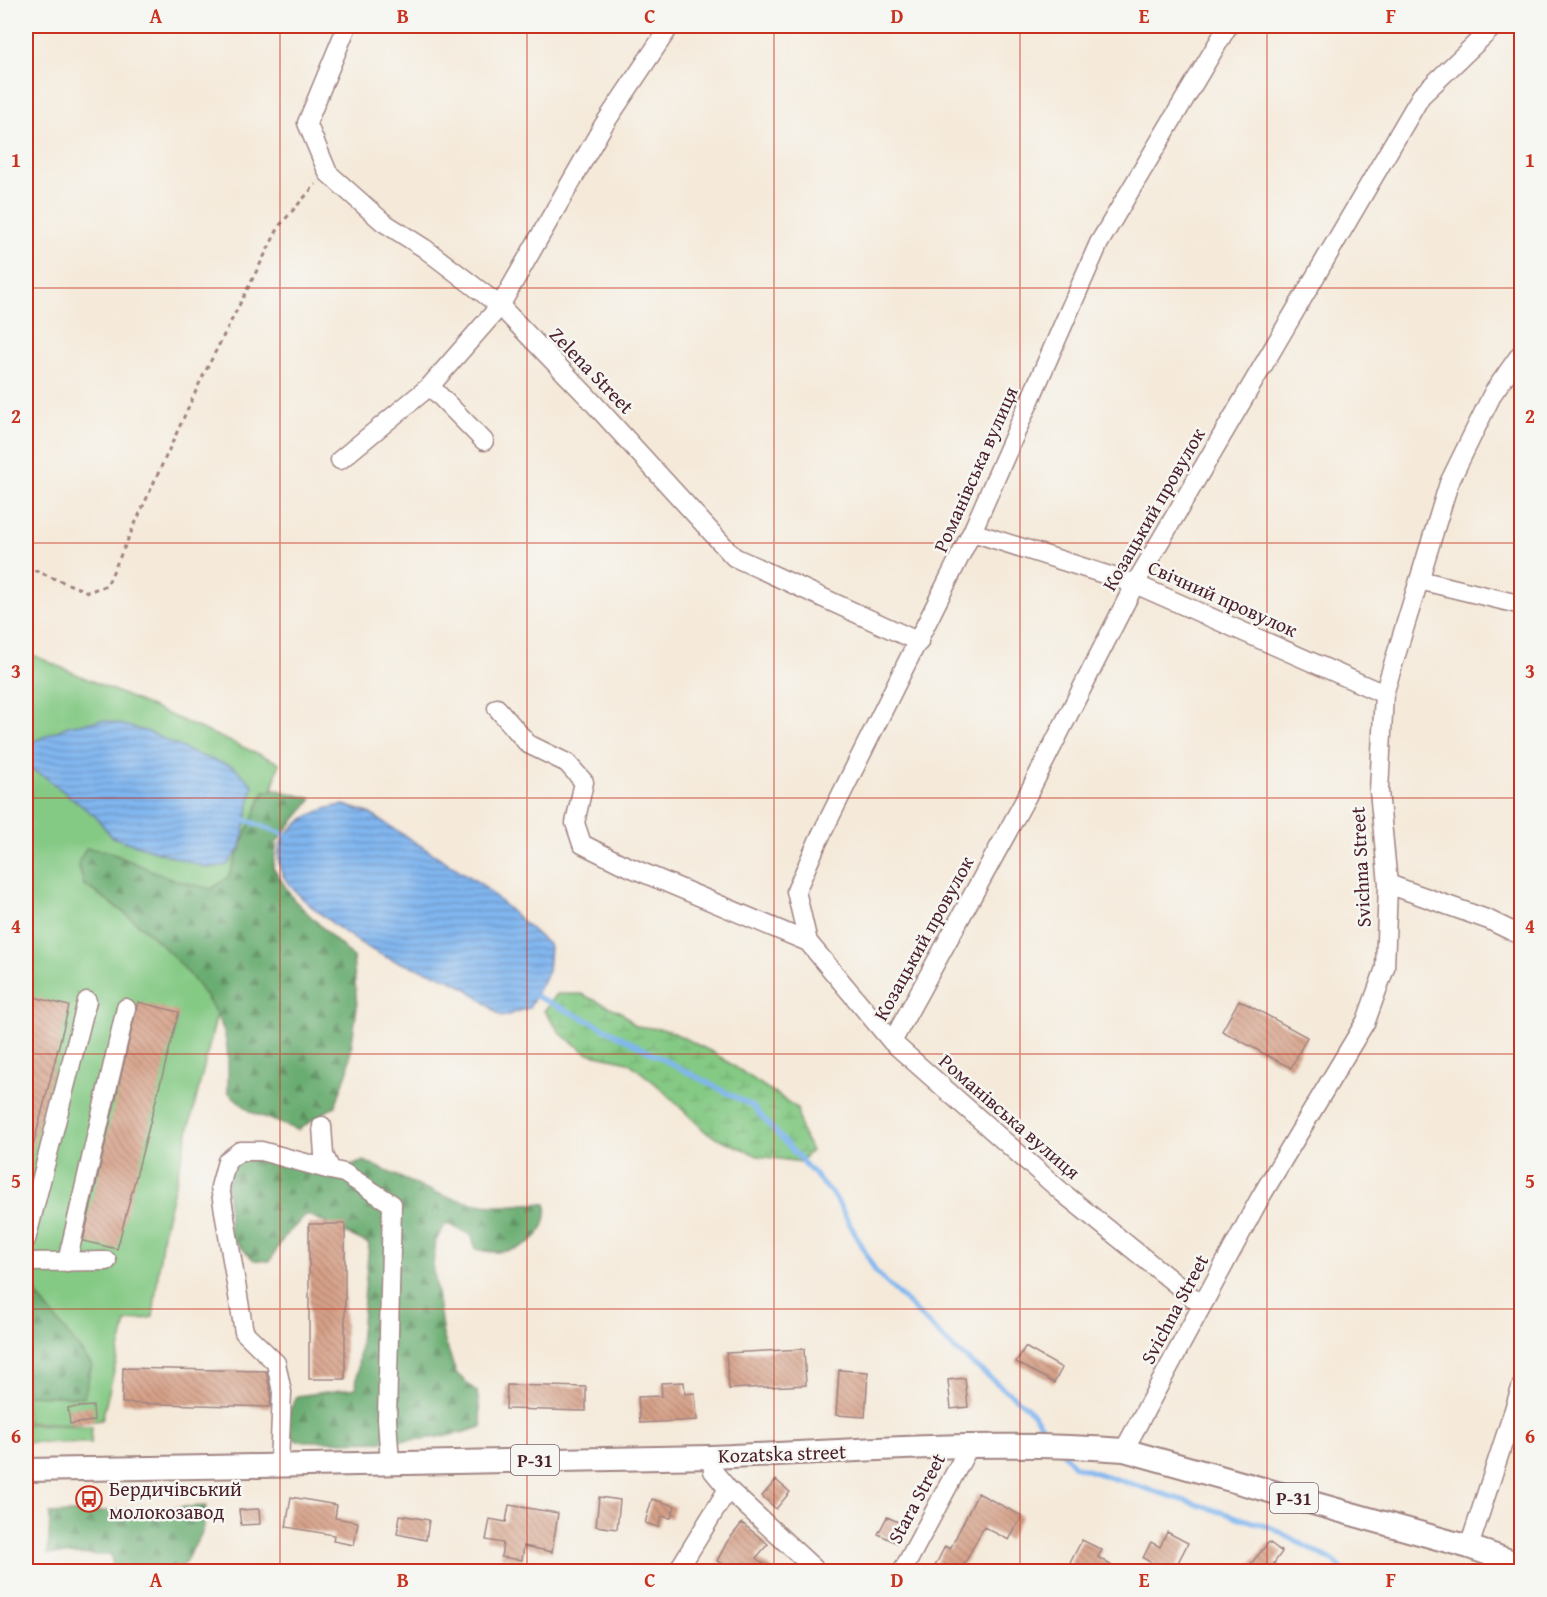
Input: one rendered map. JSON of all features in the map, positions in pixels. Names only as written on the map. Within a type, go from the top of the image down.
[{"type":"main road","name":"Kozatska street","points":[[26,1470],[711,1457],[970,1445],[1054,1445],[1124,1450],[1469,1547],[1521,1565]]},
{"type":"street","points":[[328,172],[307,123],[347,26]]},
{"type":"street","points":[[340,460],[430,386],[500,306],[603,126],[670,26]]},
{"type":"street","name":"Романівська вулиця","points":[[1202,1305],[1063,1193],[892,1042],[808,942],[796,891],[818,841],[972,532],[1099,243],[1228,26]]},
{"type":"street","name":"Козацький провулок","points":[[892,1042],[1026,798],[1135,584],[1421,96],[1494,26]]},
{"type":"street","name":"Zelena Street","points":[[328,172],[383,222],[424,248],[500,306],[587,396],[734,557],[919,642]]},
{"type":"street","name":"Svichna Street","points":[[1124,1450],[1260,1198],[1366,1021],[1385,968],[1388,884],[1379,791],[1384,694],[1449,483],[1493,393],[1521,352]]},
{"type":"street","points":[[430,386],[484,441]]},
{"type":"street","name":"Свічний провулок","points":[[972,532],[1135,584],[1384,694]]},
{"type":"street","points":[[1419,580],[1521,605]]},
{"type":"street","name":"Романівська вулиця","points":[[497,708],[528,744],[567,763],[584,782],[575,823],[582,844],[620,864],[808,942]]},
{"type":"street","points":[[1388,884],[1489,920],[1521,936]]},
{"type":"street","points":[[26,1240],[87,1001]]},
{"type":"street","points":[[67,1262],[126,1008]]},
{"type":"street","points":[[322,1126],[324,1155],[331,1170]]},
{"type":"street","points":[[279,1465],[282,1392],[276,1363],[244,1332],[220,1187],[227,1161],[240,1151],[261,1151],[344,1173],[392,1204],[387,1420],[390,1463]]},
{"type":"street","points":[[26,1262],[108,1261]]},
{"type":"street","points":[[1469,1547],[1521,1386]]},
{"type":"street","name":"Stara Street","points":[[902,1572],[970,1445]]},
{"type":"street","points":[[711,1457],[713,1471],[728,1489],[818,1572]]},
{"type":"street","points":[[676,1572],[728,1489]]},
{"type":"path","points":[[26,567],[88,592],[107,585],[200,382],[280,225],[328,172]]},
{"type":"green space","points":[[26,652],[279,763],[163,1233],[153,1317],[126,1322],[102,1420],[70,1424],[26,1422]]},
{"type":"green space","points":[[278,790],[312,799],[277,841],[273,868],[294,900],[353,957],[357,1007],[348,1070],[335,1106],[298,1130],[251,1112],[228,1092],[226,1040],[210,1003],[196,983],[162,945],[123,912],[84,885],[78,863],[86,848],[107,851],[171,879],[211,889],[228,877],[264,791]]},
{"type":"green space","points":[[557,994],[581,994],[621,1012],[636,1026],[668,1030],[714,1053],[797,1108],[801,1130],[811,1151],[800,1162],[758,1156],[707,1133],[657,1085],[628,1062],[587,1053],[561,1034],[544,1011]]},
{"type":"green space","points":[[267,1158],[348,1167],[364,1161],[428,1190],[461,1201],[495,1206],[546,1204],[546,1218],[542,1229],[525,1245],[514,1249],[488,1252],[476,1249],[471,1235],[446,1223],[436,1240],[433,1265],[443,1335],[456,1373],[477,1392],[482,1427],[414,1440],[367,1442],[297,1441],[288,1432],[290,1410],[297,1396],[356,1388],[369,1244],[307,1214],[284,1237],[270,1261],[254,1260],[230,1236],[227,1185],[236,1162]]},
{"type":"green space","points":[[26,1281],[92,1365],[84,1397],[26,1395]]},
{"type":"green space","points":[[26,1424],[92,1426],[91,1443],[26,1442]]},
{"type":"green space","points":[[206,1506],[203,1531],[180,1571],[113,1571],[111,1555],[48,1554],[50,1514]]},
{"type":"water","points":[[103,720],[149,732],[195,754],[234,767],[253,785],[241,847],[227,865],[208,868],[112,837],[96,817],[41,774],[26,768],[26,745],[68,726]]},
{"type":"water","points":[[344,805],[369,813],[481,884],[550,946],[548,971],[529,1008],[502,1017],[461,985],[374,951],[327,919],[287,881],[281,871],[279,857],[283,840],[297,824],[312,814]]},
{"type":"building","points":[[26,995],[69,1006],[30,1158],[26,1157]]},
{"type":"building","points":[[1239,1000],[1307,1037],[1291,1068],[1222,1031]]},
{"type":"building","points":[[138,1002],[179,1012],[117,1249],[83,1241]]},
{"type":"building","points":[[309,1224],[345,1224],[345,1379],[309,1379]]},
{"type":"building","points":[[1025,1347],[1062,1368],[1054,1383],[1016,1362]]},
{"type":"building","points":[[804,1349],[806,1385],[729,1389],[726,1353]]},
{"type":"building","points":[[123,1368],[266,1371],[271,1393],[270,1407],[122,1403]]},
{"type":"building","points":[[839,1370],[868,1372],[865,1417],[836,1415]]},
{"type":"building","points":[[965,1378],[968,1407],[951,1409],[948,1380]]},
{"type":"building","points":[[684,1382],[685,1394],[695,1393],[697,1420],[640,1423],[638,1397],[662,1396],[661,1383]]},
{"type":"building","points":[[507,1385],[586,1387],[586,1411],[506,1409]]},
{"type":"building","points":[[93,1406],[94,1421],[70,1424],[68,1408]]},
{"type":"building","points":[[776,1480],[790,1492],[776,1509],[762,1496]]},
{"type":"building","points":[[978,1493],[1022,1516],[1009,1540],[984,1527],[960,1572],[932,1572],[945,1546],[950,1549]]},
{"type":"building","points":[[291,1497],[337,1505],[335,1518],[358,1522],[354,1545],[333,1541],[334,1535],[286,1527]]},
{"type":"building","points":[[599,1497],[620,1500],[617,1529],[596,1526]]},
{"type":"building","points":[[652,1499],[675,1506],[671,1518],[662,1516],[658,1527],[645,1523]]},
{"type":"building","points":[[509,1505],[558,1513],[552,1552],[524,1546],[522,1560],[501,1557],[503,1543],[486,1540],[490,1519],[506,1522]]},
{"type":"building","points":[[259,1509],[260,1524],[241,1525],[239,1510]]},
{"type":"building","points":[[400,1515],[429,1520],[426,1540],[397,1534]]},
{"type":"building","points":[[887,1517],[905,1525],[897,1543],[878,1534]]},
{"type":"building","points":[[742,1523],[768,1544],[756,1558],[776,1572],[737,1572],[717,1561],[727,1542]]},
{"type":"building","points":[[1167,1532],[1188,1543],[1173,1572],[1167,1572],[1143,1558],[1151,1542],[1160,1547]]},
{"type":"building","points":[[1082,1540],[1102,1550],[1098,1557],[1121,1572],[1086,1572],[1070,1563]]},
{"type":"building","points":[[1269,1542],[1282,1552],[1274,1563],[1285,1572],[1257,1572],[1249,1566]]},
{"type":"waterway","points":[[240,818],[290,836]]},
{"type":"waterway","points":[[529,993],[600,1026],[752,1106],[835,1197],[876,1272],[953,1348],[1028,1408],[1054,1441]]},
{"type":"waterway","points":[[1063,1453],[1074,1466],[1272,1528],[1335,1562],[1345,1572]]},
{"type":"place","name":"Бердичівський молокозавод","points":[[89,1499]]}]
